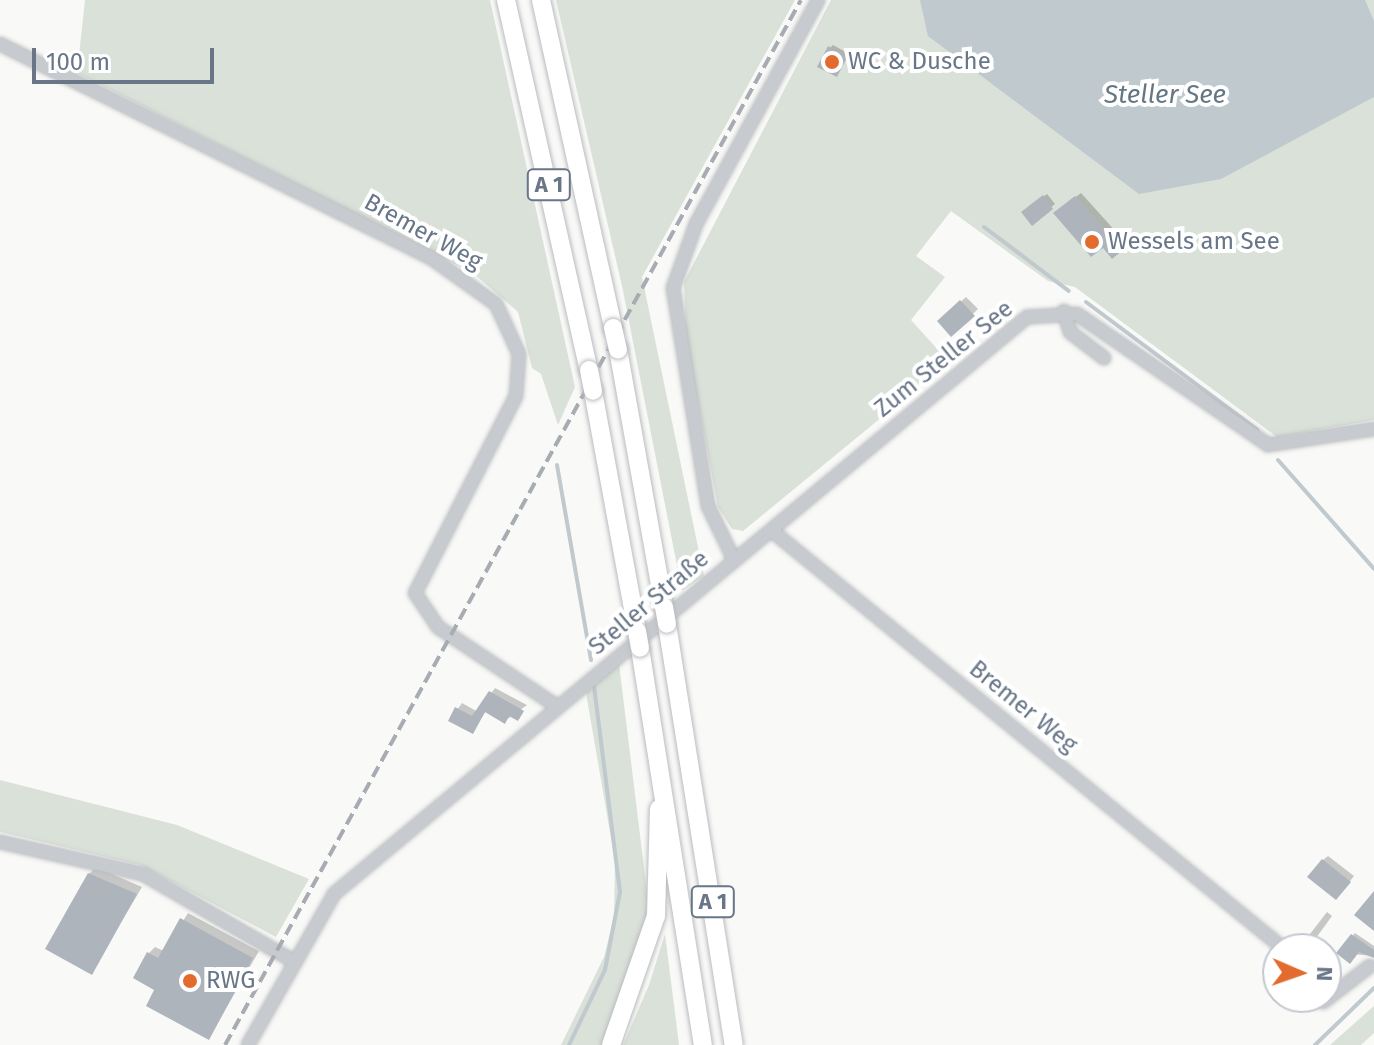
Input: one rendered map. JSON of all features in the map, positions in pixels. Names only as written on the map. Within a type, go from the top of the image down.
[{"type":"highway","name":"A 1","points":[[506,0],[593,391],[661,766],[703,1045]]},
{"type":"highway","name":"A 1","points":[[541,0],[618,349],[666,616],[734,1045]]},
{"type":"highway","points":[[611,1045],[656,916],[661,766]]},
{"type":"street","name":"Steller Straße","points":[[248,1045],[293,961],[334,894],[734,560],[708,506],[676,341],[673,288],[696,224],[818,0]]},
{"type":"street","name":"Bremer Weg","points":[[0,44],[430,257],[496,304],[519,354],[516,396],[415,593],[438,627],[558,707]]},
{"type":"street","points":[[1064,311],[1070,332],[1104,358]]},
{"type":"street","points":[[1064,311],[1107,332],[1268,445],[1374,429]]},
{"type":"street","name":"Zum Steller See","points":[[771,530],[1019,323],[1064,311]]},
{"type":"street","points":[[734,560],[771,530]]},
{"type":"street","name":"Bremer Weg","points":[[771,530],[1264,933]]},
{"type":"street","points":[[0,842],[143,874],[293,961]]},
{"type":"street","points":[[1342,988],[1370,966]]},
{"type":"shaded area","points":[[85,0],[490,0],[575,387],[558,425],[541,374],[532,368],[518,312],[474,274],[77,73]]},
{"type":"shaded area","points":[[556,0],[795,0],[642,277],[704,576],[682,591],[622,286]]},
{"type":"shaded area","points":[[831,0],[1374,0],[1374,420],[1277,437],[1075,287],[1048,281],[951,211],[916,256],[945,277],[911,320],[949,362],[743,531],[732,529],[718,507],[686,340],[684,282]]},
{"type":"shaded area","points":[[619,664],[649,908],[636,966],[603,1045],[561,1045],[604,957],[614,917],[615,861],[586,693]]},
{"type":"shaded area","points":[[0,780],[177,825],[309,879],[276,937],[140,865],[0,832]]},
{"type":"shaded area","points":[[665,934],[679,1045],[623,1045],[649,985]]},
{"type":"shaded area","points":[[1374,1006],[1374,1033],[1361,1045],[1330,1045]]},
{"type":"water","name":"Steller See","points":[[920,0],[1365,0],[1374,21],[1374,97],[1221,179],[1139,194],[928,36]]},
{"type":"building","name":"WC & Dusche","points":[[828,46],[847,57],[837,77],[817,67]]},
{"type":"building","points":[[1043,195],[1053,209],[1032,226],[1021,212]]},
{"type":"building","points":[[1075,196],[1123,250],[1112,259],[1103,248],[1091,257],[1053,213]]},
{"type":"building","points":[[960,300],[975,316],[951,337],[937,321]]},
{"type":"building","points":[[489,691],[524,711],[518,721],[509,716],[505,724],[485,712],[473,734],[448,721],[455,707],[472,716]]},
{"type":"building","points":[[1322,859],[1351,882],[1336,900],[1307,877]]},
{"type":"building","points":[[88,873],[137,894],[92,975],[45,949]]},
{"type":"building","points":[[1374,891],[1374,931],[1354,915]]},
{"type":"building","name":"RWG","points":[[180,918],[253,958],[209,1040],[146,1006],[154,990],[133,978],[147,952],[158,958]]},
{"type":"building","points":[[1351,934],[1374,950],[1374,958],[1359,952],[1350,964],[1342,958],[1342,945]]},
{"type":"waterway","points":[[984,227],[1069,291]]},
{"type":"waterway","points":[[1086,302],[1258,430]]},
{"type":"waterway","points":[[1278,460],[1374,569]]},
{"type":"waterway","points":[[557,465],[591,660]]},
{"type":"waterway","points":[[569,1045],[605,970],[620,892],[594,686]]},
{"type":"waterway","points":[[1315,1045],[1374,988]]},
{"type":"railway","points":[[225,1045],[801,0]]},
{"type":"place","name":"WC & Dusche","points":[[832,62]]},
{"type":"place","name":"Wessels am See","points":[[1092,242]]},
{"type":"place","name":"RWG","points":[[190,981]]}]
